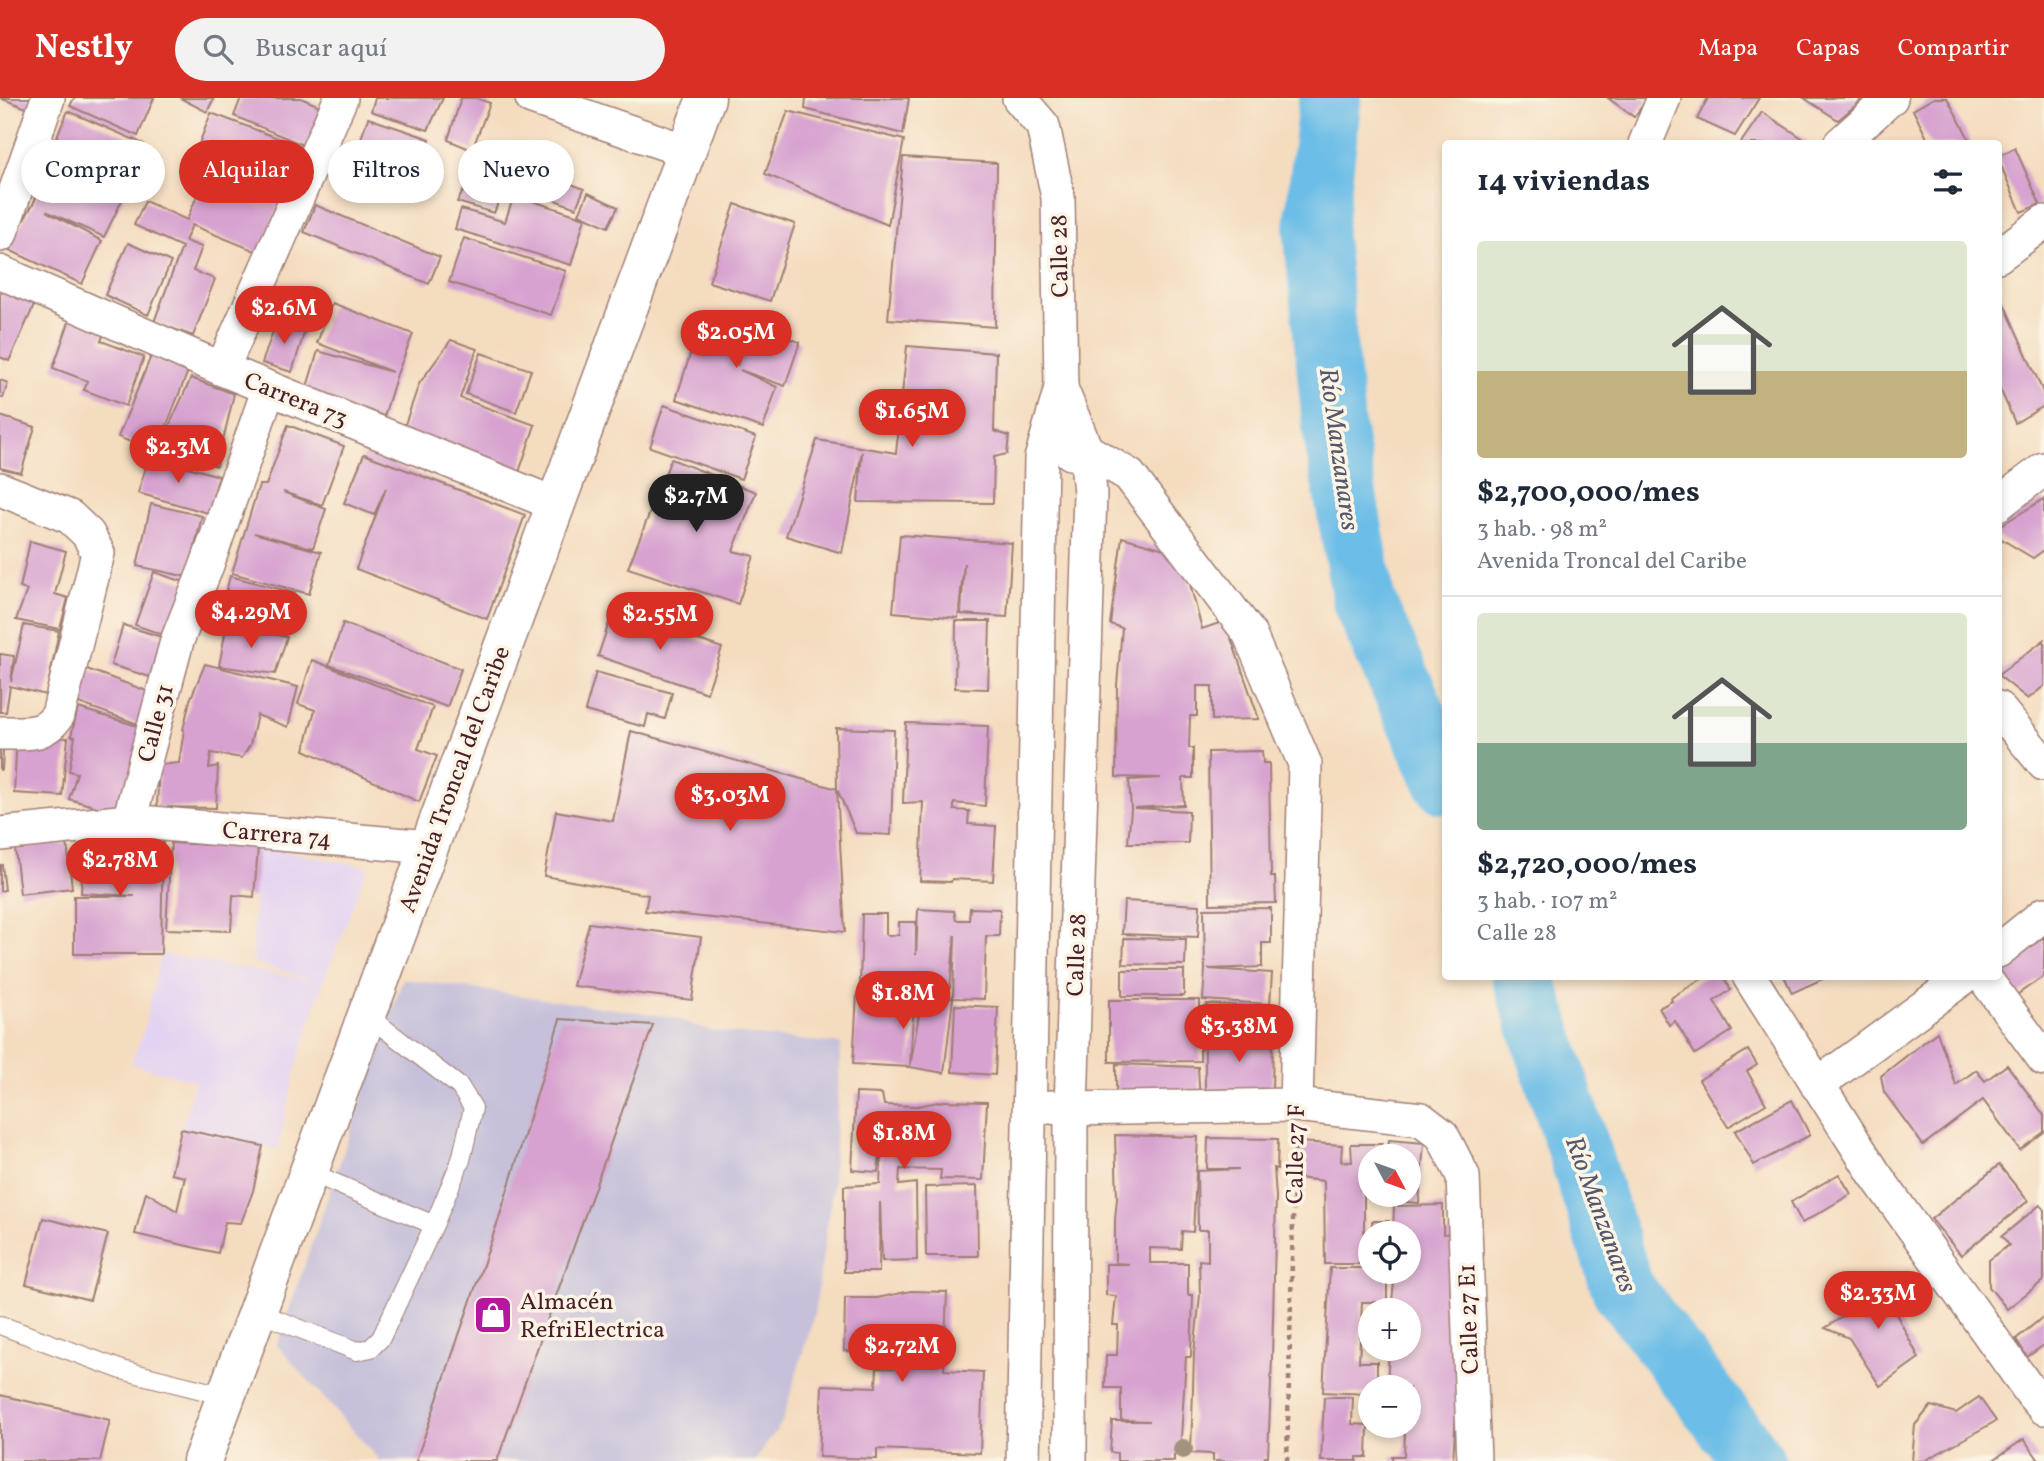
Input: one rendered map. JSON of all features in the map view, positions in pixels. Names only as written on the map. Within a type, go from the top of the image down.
[{"type":"highway","name":"Avenida Troncal del Caribe","points":[[202,1461],[706,98]]},
{"type":"street","points":[[0,235],[48,98]]},
{"type":"street","points":[[222,369],[341,98]]},
{"type":"street","points":[[533,98],[686,151]]},
{"type":"street","name":"Calle 28","points":[[1019,98],[1043,126],[1058,197],[1060,388],[1041,458],[1023,1461]]},
{"type":"street","points":[[1647,140],[1664,98]]},
{"type":"street","points":[[1844,140],[1891,98]]},
{"type":"street","points":[[2002,253],[2044,222]]},
{"type":"street","name":"Carrera 73","points":[[0,272],[222,369],[555,504]]},
{"type":"street","name":"Calle 31","points":[[129,821],[177,641],[207,565],[269,388]]},
{"type":"street","name":"Calle 28","points":[[1060,388],[1086,450],[1090,492],[1071,1109],[1070,1461]]},
{"type":"street","points":[[1041,458],[1086,450]]},
{"type":"street","name":"Calle 27 F","points":[[1086,450],[1129,475],[1249,633],[1305,764],[1296,1105]]},
{"type":"street","points":[[2002,501],[2044,469]]},
{"type":"street","points":[[0,489],[70,517],[88,534],[98,553],[58,715],[51,726],[43,731],[0,733]]},
{"type":"street","points":[[2002,713],[2044,764]]},
{"type":"street","name":"Carrera 74","points":[[0,834],[129,821],[429,847]]},
{"type":"street","points":[[2002,948],[2044,914]]},
{"type":"street","points":[[1751,980],[1874,1173],[2040,1395]]},
{"type":"street","points":[[1817,1085],[1961,980]]},
{"type":"street","points":[[1986,980],[2044,1059]]},
{"type":"street","points":[[1030,1106],[1071,1109],[1296,1105]]},
{"type":"street","name":"Calle 27 E1","points":[[1296,1105],[1421,1119],[1441,1135],[1463,1176],[1474,1461]]},
{"type":"lane","points":[[257,1312],[356,1352],[370,1348],[381,1338],[461,1160],[473,1108],[460,1087],[367,1015]]},
{"type":"lane","points":[[309,1172],[434,1225]]},
{"type":"lane","points":[[0,1325],[122,1370],[226,1396]]},
{"type":"path","name":"Calle 27 F","points":[[1287,1461],[1296,1105]]},
{"type":"shaded area","points":[[258,847],[368,867],[323,983],[296,1067],[278,1149],[181,1129],[195,1081],[131,1064],[143,1033],[161,954],[315,981],[253,962]]},
{"type":"shaded area","points":[[403,979],[672,1017],[710,1031],[841,1044],[832,1192],[814,1315],[782,1422],[755,1461],[380,1461],[277,1345]]},
{"type":"building","points":[[0,98],[32,98],[29,109]]},
{"type":"building","points":[[74,98],[154,98],[138,136],[70,106]]},
{"type":"building","points":[[180,98],[214,98],[207,112]]},
{"type":"building","points":[[241,98],[301,98],[324,108],[311,140],[291,140],[234,116]]},
{"type":"building","points":[[375,98],[443,98],[428,130],[371,111]]},
{"type":"building","points":[[461,98],[476,98],[490,103],[476,140],[458,140],[458,144],[448,140]]},
{"type":"building","points":[[806,98],[909,98],[903,134],[805,109]]},
{"type":"building","points":[[1608,98],[1648,98],[1634,117]]},
{"type":"building","points":[[1708,98],[1759,98],[1735,136],[1697,119]]},
{"type":"building","points":[[1804,98],[1858,98],[1861,101],[1838,120]]},
{"type":"building","points":[[1934,98],[1947,98],[1970,140],[1928,140],[1913,110]]},
{"type":"building","points":[[68,111],[135,140],[55,140]]},
{"type":"building","points":[[788,111],[904,140],[888,225],[765,174]]},
{"type":"building","points":[[1762,112],[1805,140],[1743,140]]},
{"type":"building","points":[[211,113],[283,140],[201,140]]},
{"type":"building","points":[[368,118],[430,139],[430,140],[360,140]]},
{"type":"building","points":[[2015,148],[2040,204],[2021,212],[2002,168],[2002,154]]},
{"type":"building","points":[[903,157],[997,163],[995,327],[888,319]]},
{"type":"building","points":[[574,185],[584,189],[576,208],[563,203],[574,203]]},
{"type":"building","points":[[588,193],[618,207],[608,227],[579,214]]},
{"type":"building","points":[[121,203],[104,237],[46,211],[102,241],[82,284],[7,249],[33,204]]},
{"type":"building","points":[[144,203],[187,220],[194,203],[280,203],[260,253],[192,225],[185,241],[202,247],[193,271],[215,279],[193,336],[154,322],[182,247],[134,225]]},
{"type":"building","points":[[460,203],[498,203],[494,213]]},
{"type":"building","points":[[511,203],[539,203],[585,218],[571,265],[455,229],[461,209],[505,222]]},
{"type":"building","points":[[735,204],[795,224],[770,301],[709,282]]},
{"type":"building","points":[[315,205],[440,257],[429,284],[304,232]]},
{"type":"building","points":[[464,238],[566,271],[551,315],[449,282]]},
{"type":"building","points":[[128,243],[171,262],[148,315],[105,295]]},
{"type":"building","points":[[0,282],[37,299],[9,361],[0,357]]},
{"type":"building","points":[[2002,299],[2044,394],[2044,406],[2015,423],[2002,393]]},
{"type":"building","points":[[332,303],[413,334],[382,423],[303,400],[318,351],[392,372],[317,343]]},
{"type":"building","points":[[703,314],[746,327],[737,366],[751,325],[800,342],[785,386],[740,370],[777,387],[763,428],[676,399]]},
{"type":"building","points":[[70,319],[105,331],[101,341],[144,357],[126,406],[84,390],[88,381],[53,368]]},
{"type":"building","points":[[277,320],[305,330],[292,372],[262,363]]},
{"type":"building","points":[[451,340],[477,349],[460,398],[535,425],[519,472],[402,433],[419,384]]},
{"type":"building","points":[[907,346],[996,353],[994,431],[1009,436],[1007,454],[994,457],[993,503],[858,502],[862,452],[842,553],[786,536],[817,440],[896,453]]},
{"type":"building","points":[[481,353],[531,370],[516,412],[466,394]]},
{"type":"building","points":[[151,356],[188,371],[156,452],[118,437]]},
{"type":"building","points":[[191,378],[234,394],[217,466],[158,450]]},
{"type":"building","points":[[0,380],[8,383],[3,398],[0,397]]},
{"type":"building","points":[[664,405],[756,437],[741,479],[650,447]]},
{"type":"building","points":[[0,416],[35,427],[21,473],[0,468]]},
{"type":"building","points":[[288,425],[344,446],[322,505],[283,492],[326,509],[313,548],[254,533],[321,552],[309,594],[232,573],[259,485],[266,485]]},
{"type":"building","points":[[364,454],[525,515],[487,619],[356,569],[386,488],[374,515],[344,503]]},
{"type":"building","points":[[149,456],[219,476],[208,513],[138,493]]},
{"type":"building","points":[[671,459],[756,492],[733,551],[754,556],[738,604],[628,568]]},
{"type":"building","points":[[2044,499],[2044,550],[2033,558],[2002,539],[2002,525]]},
{"type":"building","points":[[151,504],[202,516],[188,577],[137,566]]},
{"type":"building","points":[[900,535],[1012,543],[1007,617],[961,614],[964,563],[958,618],[893,612]]},
{"type":"building","points":[[1122,537],[1182,554],[1202,629],[1225,621],[1259,719],[1212,720],[1212,686],[1197,686],[1197,716],[1190,716],[1189,748],[1193,748],[1193,778],[1183,778],[1184,805],[1134,808],[1189,811],[1188,843],[1128,843],[1131,809],[1129,780],[1161,778],[1116,777],[1117,685],[1122,628],[1110,624]]},
{"type":"building","points":[[30,541],[66,551],[55,594],[68,598],[60,629],[16,620],[27,590],[20,588]]},
{"type":"building","points":[[154,572],[190,584],[172,638],[135,625]]},
{"type":"building","points":[[230,576],[295,593],[284,633],[220,617]]},
{"type":"building","points":[[613,611],[722,648],[707,693],[598,656]]},
{"type":"building","points":[[956,621],[990,621],[988,689],[955,688]]},
{"type":"building","points":[[227,623],[287,637],[275,674],[219,666]]},
{"type":"building","points":[[343,623],[461,669],[447,707],[329,665]]},
{"type":"building","points":[[24,625],[59,631],[46,695],[10,686],[6,712],[0,712],[0,654],[14,656],[11,682]]},
{"type":"building","points":[[123,625],[175,641],[163,681],[111,665]]},
{"type":"building","points":[[2044,640],[2044,686],[2028,699],[2002,678],[2002,672]]},
{"type":"building","points":[[312,660],[433,707],[418,749],[437,756],[419,802],[304,750],[315,710],[298,704]]},
{"type":"building","points":[[205,664],[298,687],[288,727],[257,715],[250,745],[242,758],[211,753],[209,768],[218,766],[216,808],[157,807],[159,765],[179,763],[190,700]]},
{"type":"building","points":[[84,668],[158,695],[146,727],[73,701]]},
{"type":"building","points":[[596,672],[672,693],[665,719],[648,714],[645,727],[585,711]]},
{"type":"building","points":[[78,708],[144,728],[122,814],[69,799],[77,773],[69,771],[75,737],[71,736]]},
{"type":"building","points":[[906,723],[988,726],[985,806],[954,803],[954,810],[969,811],[968,824],[996,826],[993,881],[920,881],[923,802],[903,803]]},
{"type":"building","points":[[836,728],[894,730],[891,835],[856,833],[837,789]]},
{"type":"building","points":[[631,731],[837,789],[845,932],[645,911],[648,895],[544,876],[556,811],[613,821]]},
{"type":"building","points":[[17,735],[68,738],[62,796],[14,793]]},
{"type":"building","points":[[0,750],[3,750],[2,770],[0,770]]},
{"type":"building","points":[[1262,751],[1263,763],[1269,763],[1271,877],[1275,877],[1276,903],[1210,904],[1208,752]]},
{"type":"building","points":[[84,838],[163,841],[161,954],[74,954],[74,896],[135,896],[81,893]]},
{"type":"building","points":[[67,843],[72,888],[20,894],[15,849]]},
{"type":"building","points":[[171,843],[258,847],[254,897],[233,895],[231,931],[166,929]]},
{"type":"building","points":[[0,865],[5,890],[0,891]]},
{"type":"building","points":[[1124,901],[1200,905],[1198,937],[1122,934]]},
{"type":"building","points":[[970,908],[1000,909],[999,936],[986,936],[984,999],[953,998],[955,935],[950,988],[860,986],[862,914],[886,914],[886,935],[899,935],[899,922],[916,922],[916,955],[918,909],[954,911],[956,920],[969,920]]},
{"type":"building","points":[[1271,908],[1271,943],[1262,943],[1262,967],[1208,969],[1272,973],[1270,1004],[1203,1000],[1204,909]]},
{"type":"building","points":[[589,923],[701,937],[692,1000],[573,986]]},
{"type":"building","points":[[2044,937],[2044,976],[2015,996],[2002,976],[2002,967]]},
{"type":"building","points":[[1124,938],[1186,939],[1185,965],[1123,964]]},
{"type":"building","points":[[1122,970],[1184,970],[1184,996],[1122,996]]},
{"type":"building","points":[[1700,980],[1725,980],[1731,990],[1714,1001],[1732,1031],[1695,1054],[1675,1021],[1669,1025],[1659,1008],[1672,1001],[1671,998]]},
{"type":"building","points":[[1786,980],[1820,980],[1792,993]]},
{"type":"building","points":[[914,992],[953,998],[944,1073],[910,1067],[853,1064],[857,994],[914,997]],"holes":[[[913,1015],[919,1015],[910,1067]]]},
{"type":"building","points":[[1109,1000],[1200,1000],[1200,1061],[1109,1062]]},
{"type":"building","points":[[1207,1004],[1273,1007],[1272,1031],[1205,1028]]},
{"type":"building","points":[[955,1005],[998,1007],[995,1075],[952,1072]]},
{"type":"building","points":[[560,1019],[653,1025],[497,1461],[416,1461],[499,1218]]},
{"type":"building","points":[[1205,1032],[1273,1034],[1272,1096],[1205,1096]]},
{"type":"building","points":[[1937,1032],[1956,1085],[1976,1070],[1985,1081],[2007,1065],[2044,1115],[2044,1132],[2020,1150],[1983,1100],[1923,1145],[1884,1092],[1881,1076]]},
{"type":"building","points":[[1748,1050],[1757,1065],[1747,1071],[1766,1104],[1728,1127],[1699,1080]]},
{"type":"building","points":[[1116,1064],[1198,1067],[1200,1103],[1116,1102]]},
{"type":"building","points":[[856,1093],[882,1094],[884,1105],[917,1106],[944,1101],[987,1102],[983,1180],[940,1179],[941,1170],[900,1169],[899,1185],[916,1183],[917,1260],[882,1261],[880,1202],[879,1272],[844,1272],[844,1186],[880,1184],[883,1123],[878,1172],[852,1170]]},
{"type":"building","points":[[1792,1100],[1810,1135],[1754,1165],[1735,1131]]},
{"type":"building","points":[[181,1129],[263,1146],[253,1191],[241,1223],[225,1222],[218,1253],[135,1234],[146,1192],[177,1211],[185,1177],[171,1174]]},
{"type":"building","points":[[1115,1135],[1198,1137],[1193,1232],[1182,1231],[1181,1249],[1150,1248],[1150,1263],[1188,1263],[1188,1295],[1193,1295],[1191,1357],[1186,1357],[1180,1454],[1174,1455],[1174,1461],[1117,1461],[1117,1453],[1110,1452],[1112,1421],[1150,1421],[1121,1420],[1121,1388],[1105,1388],[1106,1355],[1117,1355],[1118,1325],[1113,1325],[1116,1296],[1106,1295],[1106,1264],[1129,1264],[1115,1263]]},
{"type":"building","points":[[1208,1138],[1278,1139],[1277,1169],[1274,1168],[1276,1197],[1268,1456],[1265,1456],[1264,1461],[1213,1461],[1213,1454],[1191,1453],[1194,1354],[1200,1295],[1199,1260],[1208,1261],[1208,1230],[1198,1230],[1197,1171],[1239,1169],[1207,1169]]},
{"type":"building","points":[[1389,1140],[1424,1143],[1421,1179],[1421,1144],[1389,1144]]},
{"type":"building","points":[[1300,1142],[1342,1145],[1341,1161],[1352,1162],[1351,1144],[1358,1144],[1358,1208],[1364,1208],[1364,1221],[1358,1221],[1358,1264],[1325,1264],[1324,1181],[1297,1178]]},
{"type":"building","points":[[1999,1165],[2028,1201],[1961,1255],[1931,1219]]},
{"type":"building","points":[[1839,1174],[1851,1194],[1802,1223],[1791,1202]]},
{"type":"building","points":[[977,1186],[978,1256],[926,1256],[925,1187]]},
{"type":"building","points":[[1421,1205],[1443,1205],[1443,1234],[1457,1233],[1456,1412],[1453,1461],[1392,1461],[1392,1456],[1404,1456],[1405,1438],[1421,1438],[1421,1375],[1388,1375],[1388,1361],[1421,1361],[1421,1298],[1392,1298],[1394,1284],[1421,1284],[1421,1221],[1393,1221],[1394,1208],[1421,1208]]},
{"type":"building","points":[[2040,1205],[2044,1210],[2044,1280],[2007,1309],[1989,1287],[1989,1260],[2009,1245],[2002,1236]]},
{"type":"building","points":[[43,1218],[108,1234],[90,1300],[26,1284]]},
{"type":"building","points":[[1330,1268],[1358,1268],[1358,1284],[1387,1284],[1387,1298],[1358,1298],[1358,1361],[1377,1362],[1377,1375],[1358,1375],[1358,1393],[1323,1392]]},
{"type":"building","points":[[1879,1276],[1906,1302],[1893,1308],[1919,1358],[1880,1386],[1849,1338],[1825,1328],[1855,1309],[1859,1286]]},
{"type":"building","points":[[911,1291],[947,1292],[944,1370],[983,1372],[980,1453],[877,1449],[877,1459],[819,1457],[822,1385],[876,1387],[877,1368],[908,1369],[908,1355],[844,1351],[845,1298],[877,1298]]},
{"type":"building","points":[[2044,1316],[2044,1345],[2027,1357],[2016,1339]]},
{"type":"building","points":[[0,1395],[110,1420],[100,1461],[0,1461]]},
{"type":"building","points":[[1324,1397],[1353,1397],[1352,1424],[1358,1424],[1358,1438],[1368,1438],[1367,1457],[1357,1457],[1357,1461],[1321,1461]]},
{"type":"building","points":[[1979,1397],[1996,1421],[1924,1461],[1912,1461],[1915,1425],[1931,1406],[1956,1413]]},
{"type":"building","points":[[2024,1439],[2038,1459],[1992,1461]]},
{"type":"waterway","name":"Río Manzanares","points":[[1330,98],[1315,232],[1334,430],[1364,602],[1442,774]]},
{"type":"waterway","name":"Río Manzanares","points":[[1524,980],[1623,1289],[1754,1461]]},
{"type":"place","name":"Almacén RefriElectrica","points":[[493,1315]]}]
